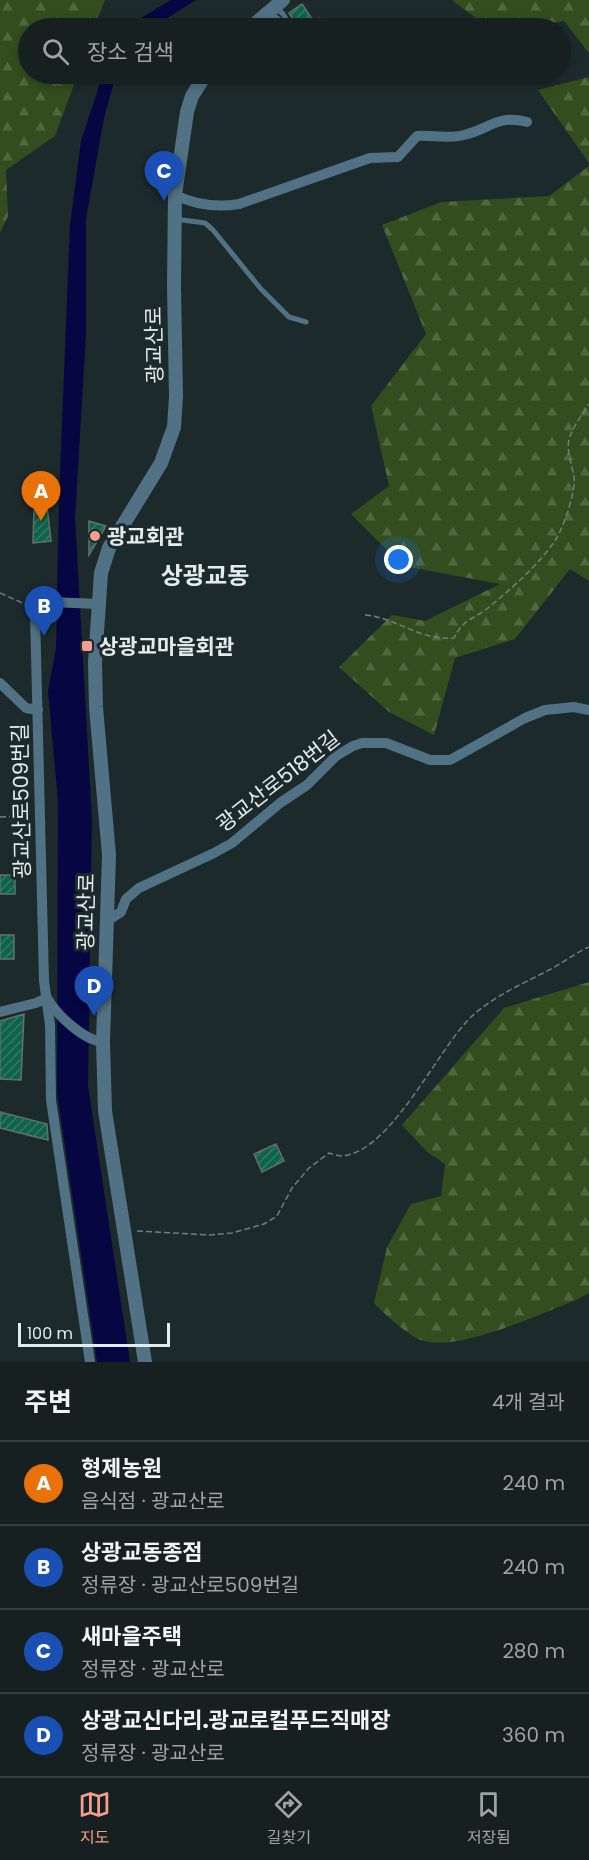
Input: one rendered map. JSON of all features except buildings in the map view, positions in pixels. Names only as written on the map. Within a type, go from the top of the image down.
[{"type":"street","points":[[262,18],[275,7]]},
{"type":"street","name":"광교산로","points":[[145,1362],[105,1111],[97,1041],[107,921],[109,855],[96,707],[95,663],[100,573],[109,548],[161,463],[174,427],[176,370],[173,219],[181,142],[192,96],[200,84]]},
{"type":"street","points":[[175,195],[193,204],[228,206],[239,204],[370,158],[398,157],[417,136],[466,135],[505,119],[527,122]]},
{"type":"street","points":[[42,605],[99,604]]},
{"type":"street","name":"광교산로509번길","points":[[42,605],[38,710],[44,981],[47,998],[54,1010],[97,1041]]},
{"type":"street","points":[[0,683],[26,708],[38,710]]},
{"type":"street","name":"광교산로518번길","points":[[107,921],[121,912],[126,899],[139,888],[232,843],[280,803],[307,785],[336,756],[353,746],[362,743],[386,743],[430,760],[450,760],[516,723],[545,710],[574,707],[589,710]]},
{"type":"street","points":[[0,1012],[47,998],[51,1100],[90,1362]]},
{"type":"lane","points":[[275,7],[286,18]]},
{"type":"lane","points":[[173,219],[205,223],[261,289],[289,317],[306,322]]},
{"type":"path","points":[[364,615],[378,616],[423,635],[439,639],[454,638],[460,626],[486,610],[505,594],[541,558],[557,537],[566,516],[574,478],[569,437],[589,404]]},
{"type":"path","points":[[0,593],[9,598],[42,605]]},
{"type":"path","points":[[0,817],[40,814]]},
{"type":"path","points":[[124,1231],[196,1235],[232,1233],[264,1224],[277,1216],[292,1188],[309,1168],[328,1153],[341,1156],[355,1152],[368,1145],[386,1129],[453,1038],[491,1000],[589,946]]},
{"type":"green space","points":[[0,0],[105,0],[98,18],[18,18],[18,84],[74,84],[55,136],[6,170],[8,216],[0,233]]},
{"type":"green space","points":[[452,0],[589,0],[589,53],[571,30],[571,18],[476,18]]},
{"type":"green space","points":[[589,77],[589,163],[538,90],[571,84],[571,82]]},
{"type":"green space","points":[[589,166],[589,581],[570,569],[515,639],[455,658],[434,735],[389,712],[339,667],[392,615],[425,621],[500,584],[403,566],[351,514],[389,486],[371,406],[426,334],[382,225],[441,202],[549,196]]},
{"type":"green space","points":[[589,982],[589,1293],[521,1322],[476,1337],[437,1343],[416,1338],[396,1324],[374,1303],[387,1247],[411,1204],[441,1196],[445,1164],[426,1151],[402,1125],[504,1008]]},
{"type":"shaded area","points":[[171,0],[196,0],[168,18],[141,18]]},
{"type":"shaded area","points":[[100,84],[113,84],[104,118],[86,219],[86,334],[75,518],[92,821],[88,1086],[130,1362],[97,1362],[57,1092],[58,801],[48,691],[56,648],[59,497],[70,225],[81,141]]},
{"type":"place","name":"새마을주택","points":[[164,201]]},
{"type":"place","name":"형제농원","points":[[41,521]]},
{"type":"place","name":"광교회관","points":[[95,536]]},
{"type":"place","name":"상광교동종점","points":[[44,636]]},
{"type":"place","name":"상광교마을회관","points":[[87,646]]},
{"type":"place","name":"상광교신다리.광교로컬푸드직매장","points":[[94,1016]]},
{"type":"district","name":"상광교동","points":[[205,575]]}]
